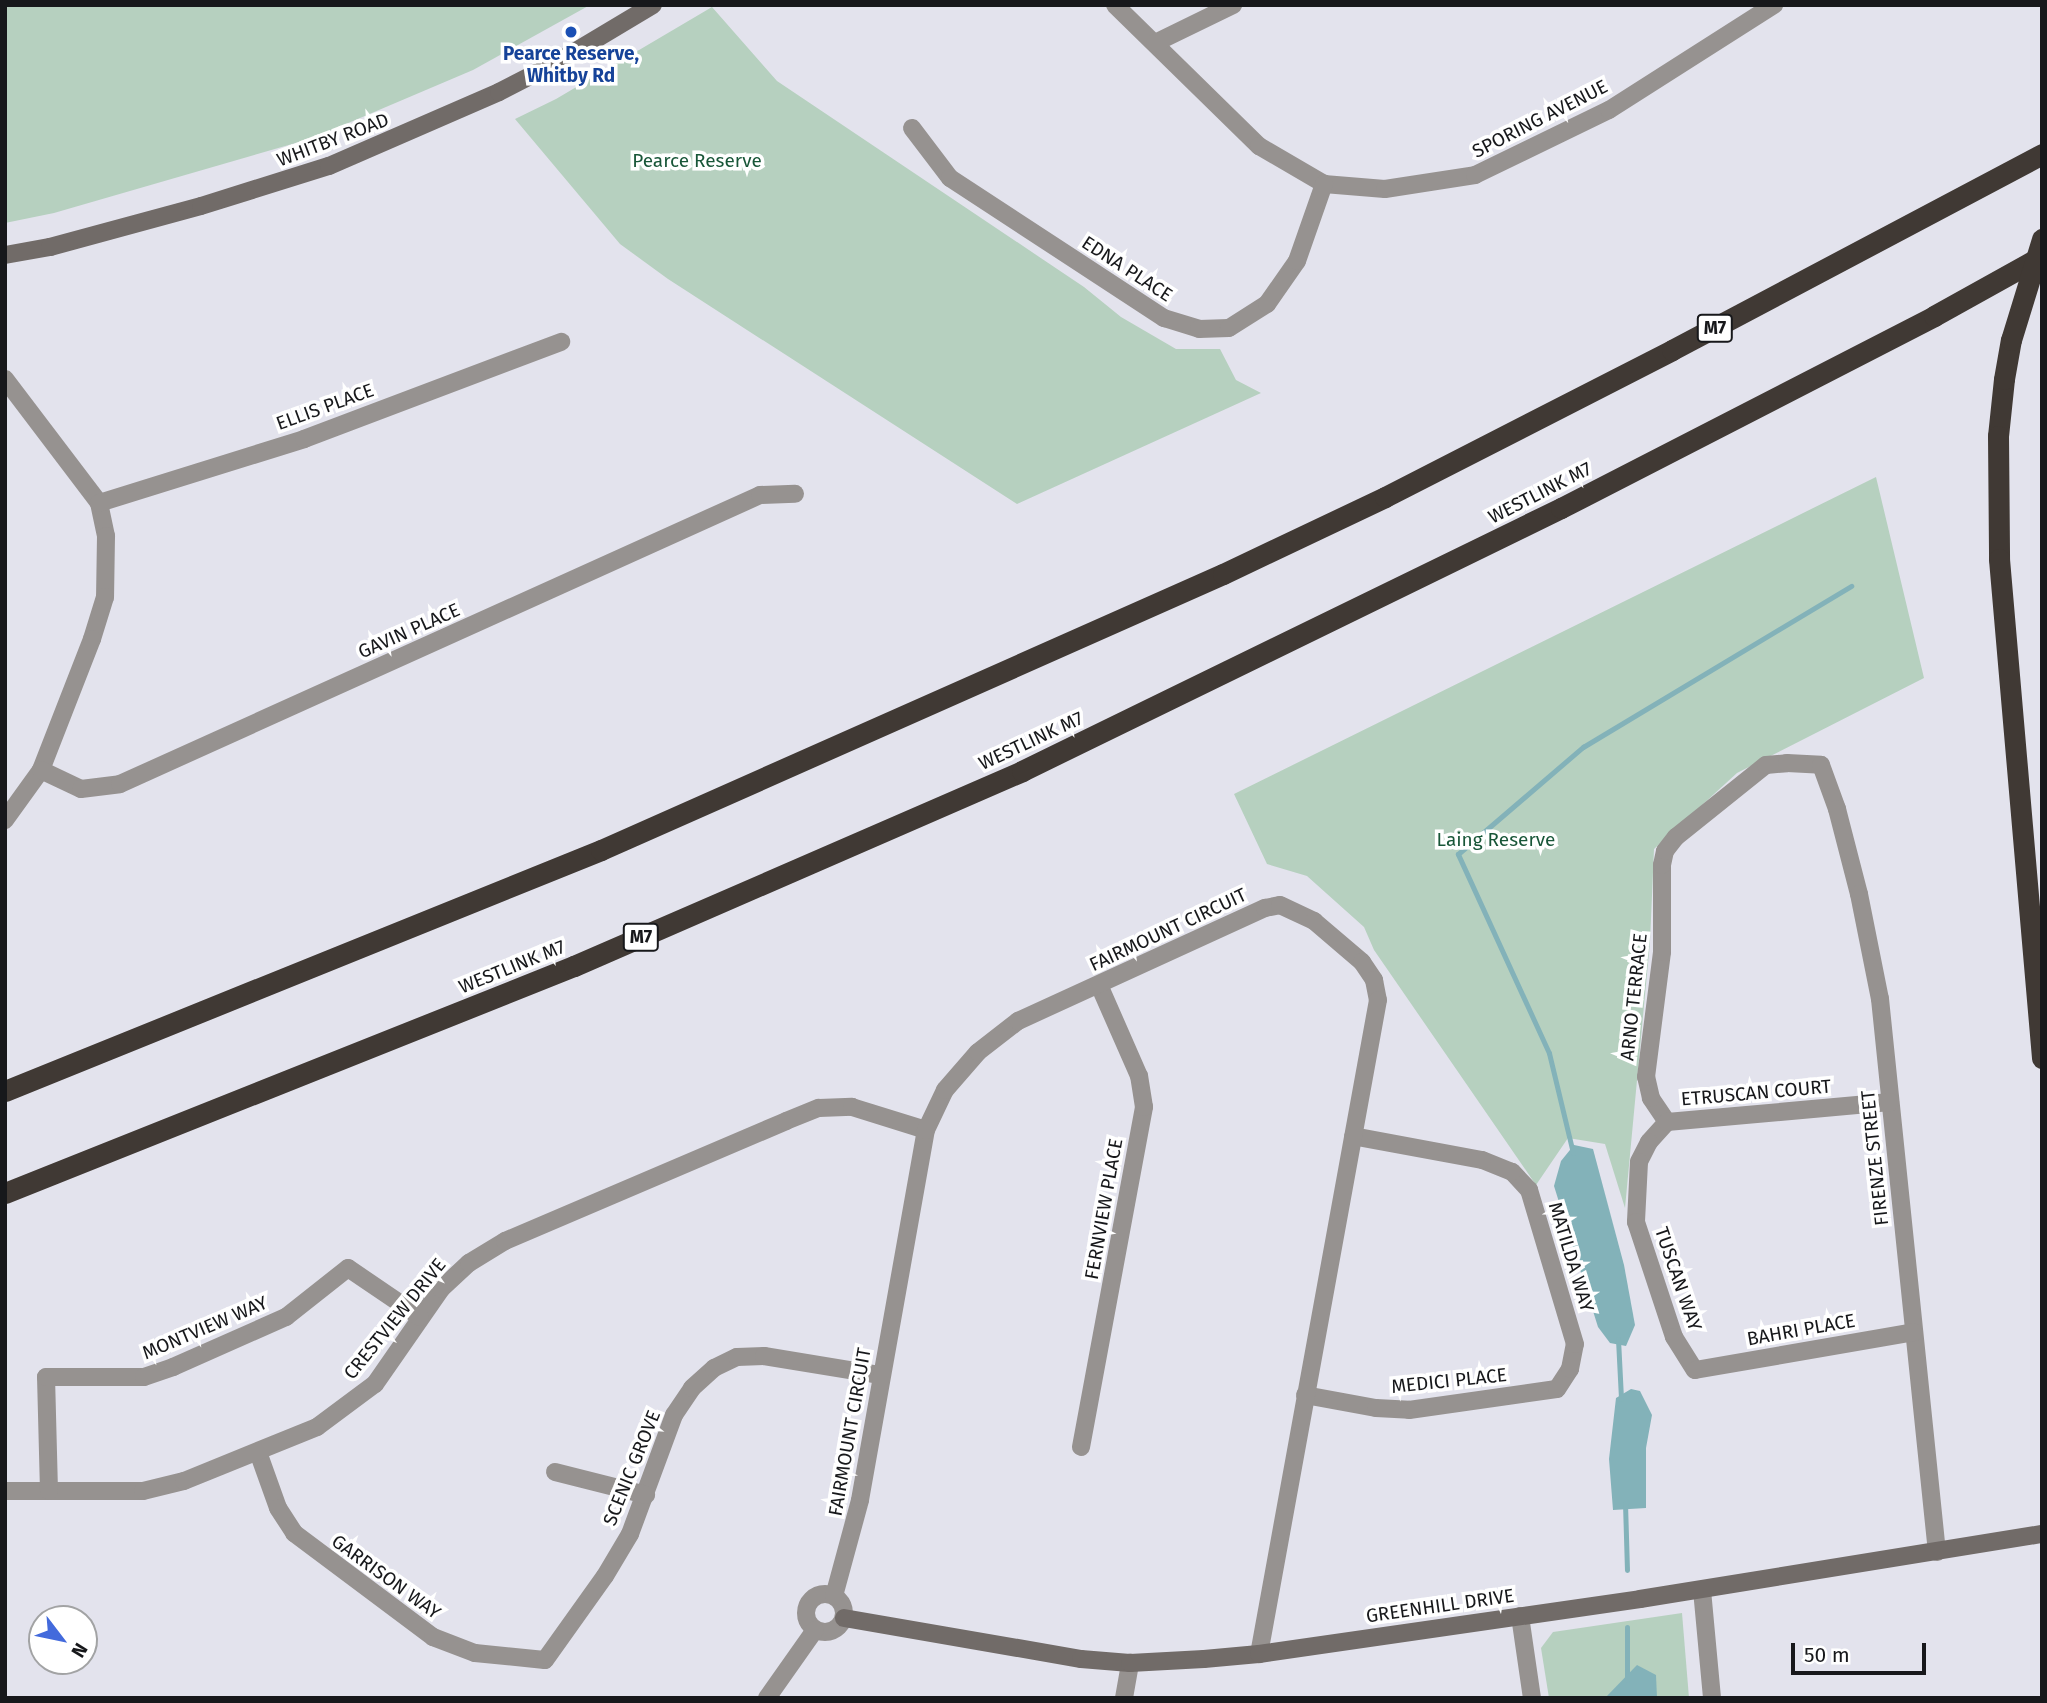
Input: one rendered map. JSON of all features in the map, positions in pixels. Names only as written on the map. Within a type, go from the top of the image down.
[{"type":"highway","name":"M7","points":[[5,1091],[601,850],[1223,574],[1385,497],[1696,338],[2042,154]]},
{"type":"highway","points":[[2042,239],[2011,340],[1998,436],[1999,559],[2042,1058]]},
{"type":"highway","name":"WESTLINK M7","points":[[5,1193],[574,967],[1022,771],[1426,576],[1922,323],[2042,256]]},
{"type":"street","name":"WHITBY ROAD","points":[[5,255],[176,213],[329,166],[499,92],[561,60],[653,5]]},
{"type":"street","name":"SPORING AVENUE","points":[[1115,5],[1259,146],[1324,184],[1385,189],[1475,175],[1609,110],[1774,5]]},
{"type":"street","points":[[1155,43],[1233,5]]},
{"type":"street","name":"EDNA PLACE","points":[[912,128],[950,178],[1164,318],[1199,329],[1229,328],[1267,304],[1297,261],[1324,184]]},
{"type":"street","name":"ELLIS PLACE","points":[[99,503],[304,439],[561,342]]},
{"type":"street","points":[[5,379],[99,503],[106,536],[105,597],[92,639],[41,770],[5,820]]},
{"type":"street","name":"GAVIN PLACE","points":[[41,770],[81,789],[120,784],[760,495],[794,494]]},
{"type":"street","name":"ARNO TERRACE","points":[[1667,1122],[1651,1098],[1646,1077],[1662,952],[1662,865],[1665,851],[1676,837],[1766,765],[1821,765]]},
{"type":"street","name":"FIRENZE STREET","points":[[1821,765],[1837,809],[1859,894],[1880,999],[1937,1552]]},
{"type":"street","name":"FAIRMOUNT CIRCUIT","points":[[834,1596],[860,1500],[880,1375],[926,1130],[945,1090],[978,1052],[1018,1021],[1265,908],[1280,905],[1303,914],[1362,962],[1374,980],[1378,1000],[1259,1654]]},
{"type":"street","name":"FERNVIEW PLACE","points":[[1081,1447],[1144,1107],[1139,1076],[1098,985]]},
{"type":"street","name":"ETRUSCAN COURT","points":[[1667,1122],[1890,1102]]},
{"type":"street","name":"CRESTVIEW DRIVE","points":[[5,1491],[143,1491],[184,1481],[317,1427],[375,1384],[441,1289],[469,1262],[505,1241],[819,1108],[852,1107],[926,1130]]},
{"type":"street","name":"TUSCAN WAY","points":[[1667,1122],[1649,1142],[1639,1162],[1636,1222],[1674,1337],[1695,1370]]},
{"type":"street","name":"MATILDA WAY","points":[[1353,1136],[1482,1160],[1512,1172],[1529,1190],[1575,1344],[1570,1369],[1557,1389]]},
{"type":"street","name":"MONTVIEW WAY","points":[[49,1490],[46,1377],[144,1377],[173,1367],[286,1317],[348,1268],[420,1317]]},
{"type":"street","name":"BAHRI PLACE","points":[[1695,1370],[1914,1332]]},
{"type":"street","name":"SCENIC GROVE","points":[[545,1660],[605,1576],[630,1534],[674,1415],[692,1388],[714,1368],[737,1357],[764,1356],[880,1375]]},
{"type":"street","name":"MEDICI PLACE","points":[[1305,1395],[1376,1408],[1409,1410],[1557,1389]]},
{"type":"street","name":"GARRISON WAY","points":[[258,1452],[278,1508],[294,1534],[433,1637],[475,1653],[545,1660]]},
{"type":"street","points":[[555,1472],[646,1495]]},
{"type":"street","name":"GREENHILL DRIVE","points":[[844,1618],[1055,1656],[1130,1663],[1259,1654],[1702,1590],[2042,1534]]},
{"type":"street","points":[[1702,1590],[1707,1671],[1712,1698]]},
{"type":"street","points":[[834,1596],[843,1605],[844,1618],[832,1631],[816,1630],[807,1620],[807,1607],[815,1597],[834,1596]]},
{"type":"street","points":[[1520,1616],[1532,1698]]},
{"type":"street","points":[[767,1698],[816,1630]]},
{"type":"street","points":[[1124,1698],[1130,1663]]},
{"type":"green space","points":[[5,5],[590,5],[473,70],[313,138],[54,213],[5,223]]},
{"type":"green space","name":"Pearce Reserve","points":[[712,7],[777,81],[1084,287],[1121,317],[1176,349],[1220,349],[1236,380],[1261,393],[1017,504],[668,279],[620,244],[515,119],[556,99]]},
{"type":"green space","name":"Laing Reserve","points":[[1876,477],[1924,678],[1737,773],[1654,849],[1650,942],[1625,1208],[1605,1144],[1568,1138],[1536,1185],[1374,950],[1364,927],[1307,876],[1267,864],[1234,794]]},
{"type":"green space","points":[[1682,1613],[1689,1698],[1549,1698],[1541,1648],[1553,1632]]},
{"type":"water","points":[[1574,1145],[1593,1149],[1624,1265],[1635,1325],[1626,1346],[1610,1343],[1598,1327],[1554,1186],[1561,1161]]},
{"type":"water","points":[[1631,1389],[1640,1391],[1652,1415],[1646,1448],[1646,1508],[1613,1510],[1609,1459],[1616,1398]]},
{"type":"water","points":[[1637,1665],[1656,1675],[1657,1698],[1605,1698]]},
{"type":"waterway","points":[[1573,1153],[1549,1053],[1458,854],[1583,747],[1851,586]]},
{"type":"waterway","points":[[1618,1339],[1621,1399]]},
{"type":"waterway","points":[[1625,1503],[1627,1570]]},
{"type":"waterway","points":[[1627,1627],[1627,1680]]},
{"type":"place","name":"Pearce Reserve, Whitby Rd","points":[[571,32]]}]
